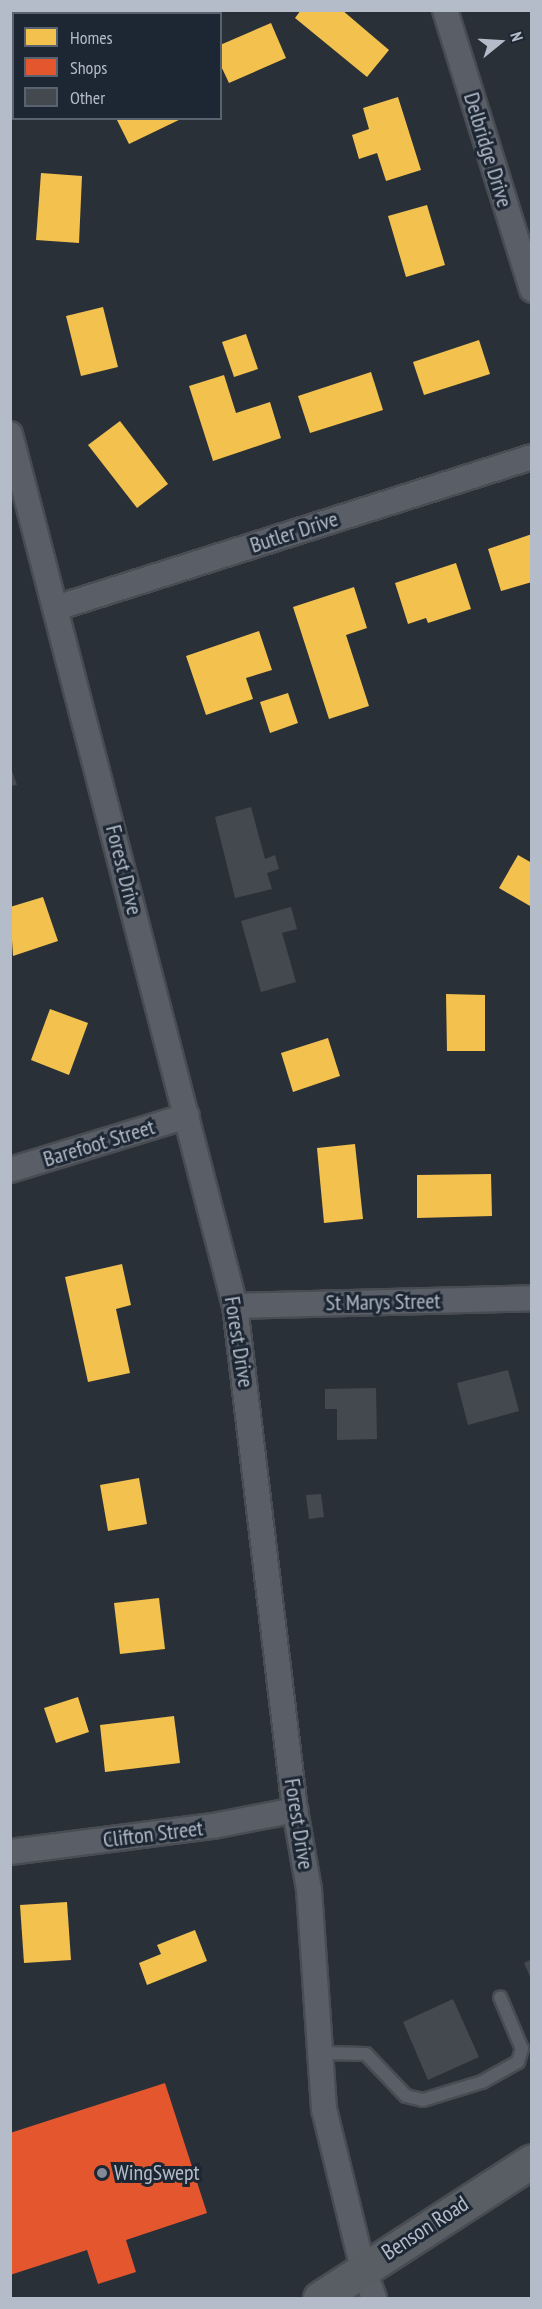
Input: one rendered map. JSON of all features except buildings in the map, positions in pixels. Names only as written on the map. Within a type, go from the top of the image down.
[{"type":"main road","name":"Benson Road","points":[[320,2298],[369,2284],[531,2161]]},
{"type":"street","name":"Delbridge Drive","points":[[445,10],[531,290]]},
{"type":"street","name":"Forest Drive","points":[[10,434],[235,1306],[295,1810],[309,1889],[324,2109],[369,2284]]},
{"type":"street","name":"Butler Drive","points":[[56,608],[531,457]]},
{"type":"street","name":"Barefoot Street","points":[[10,1170],[187,1116]]},
{"type":"street","name":"St Marys Street","points":[[235,1306],[531,1298]]},
{"type":"street","name":"Clifton Street","points":[[10,1852],[213,1826],[295,1810]]},
{"type":"lane","points":[[321,2054],[366,2054],[406,2096],[423,2100],[482,2082],[518,2062],[522,2049],[500,1997]]},
{"type":"place","name":"WingSwept","points":[[102,2173]]}]
